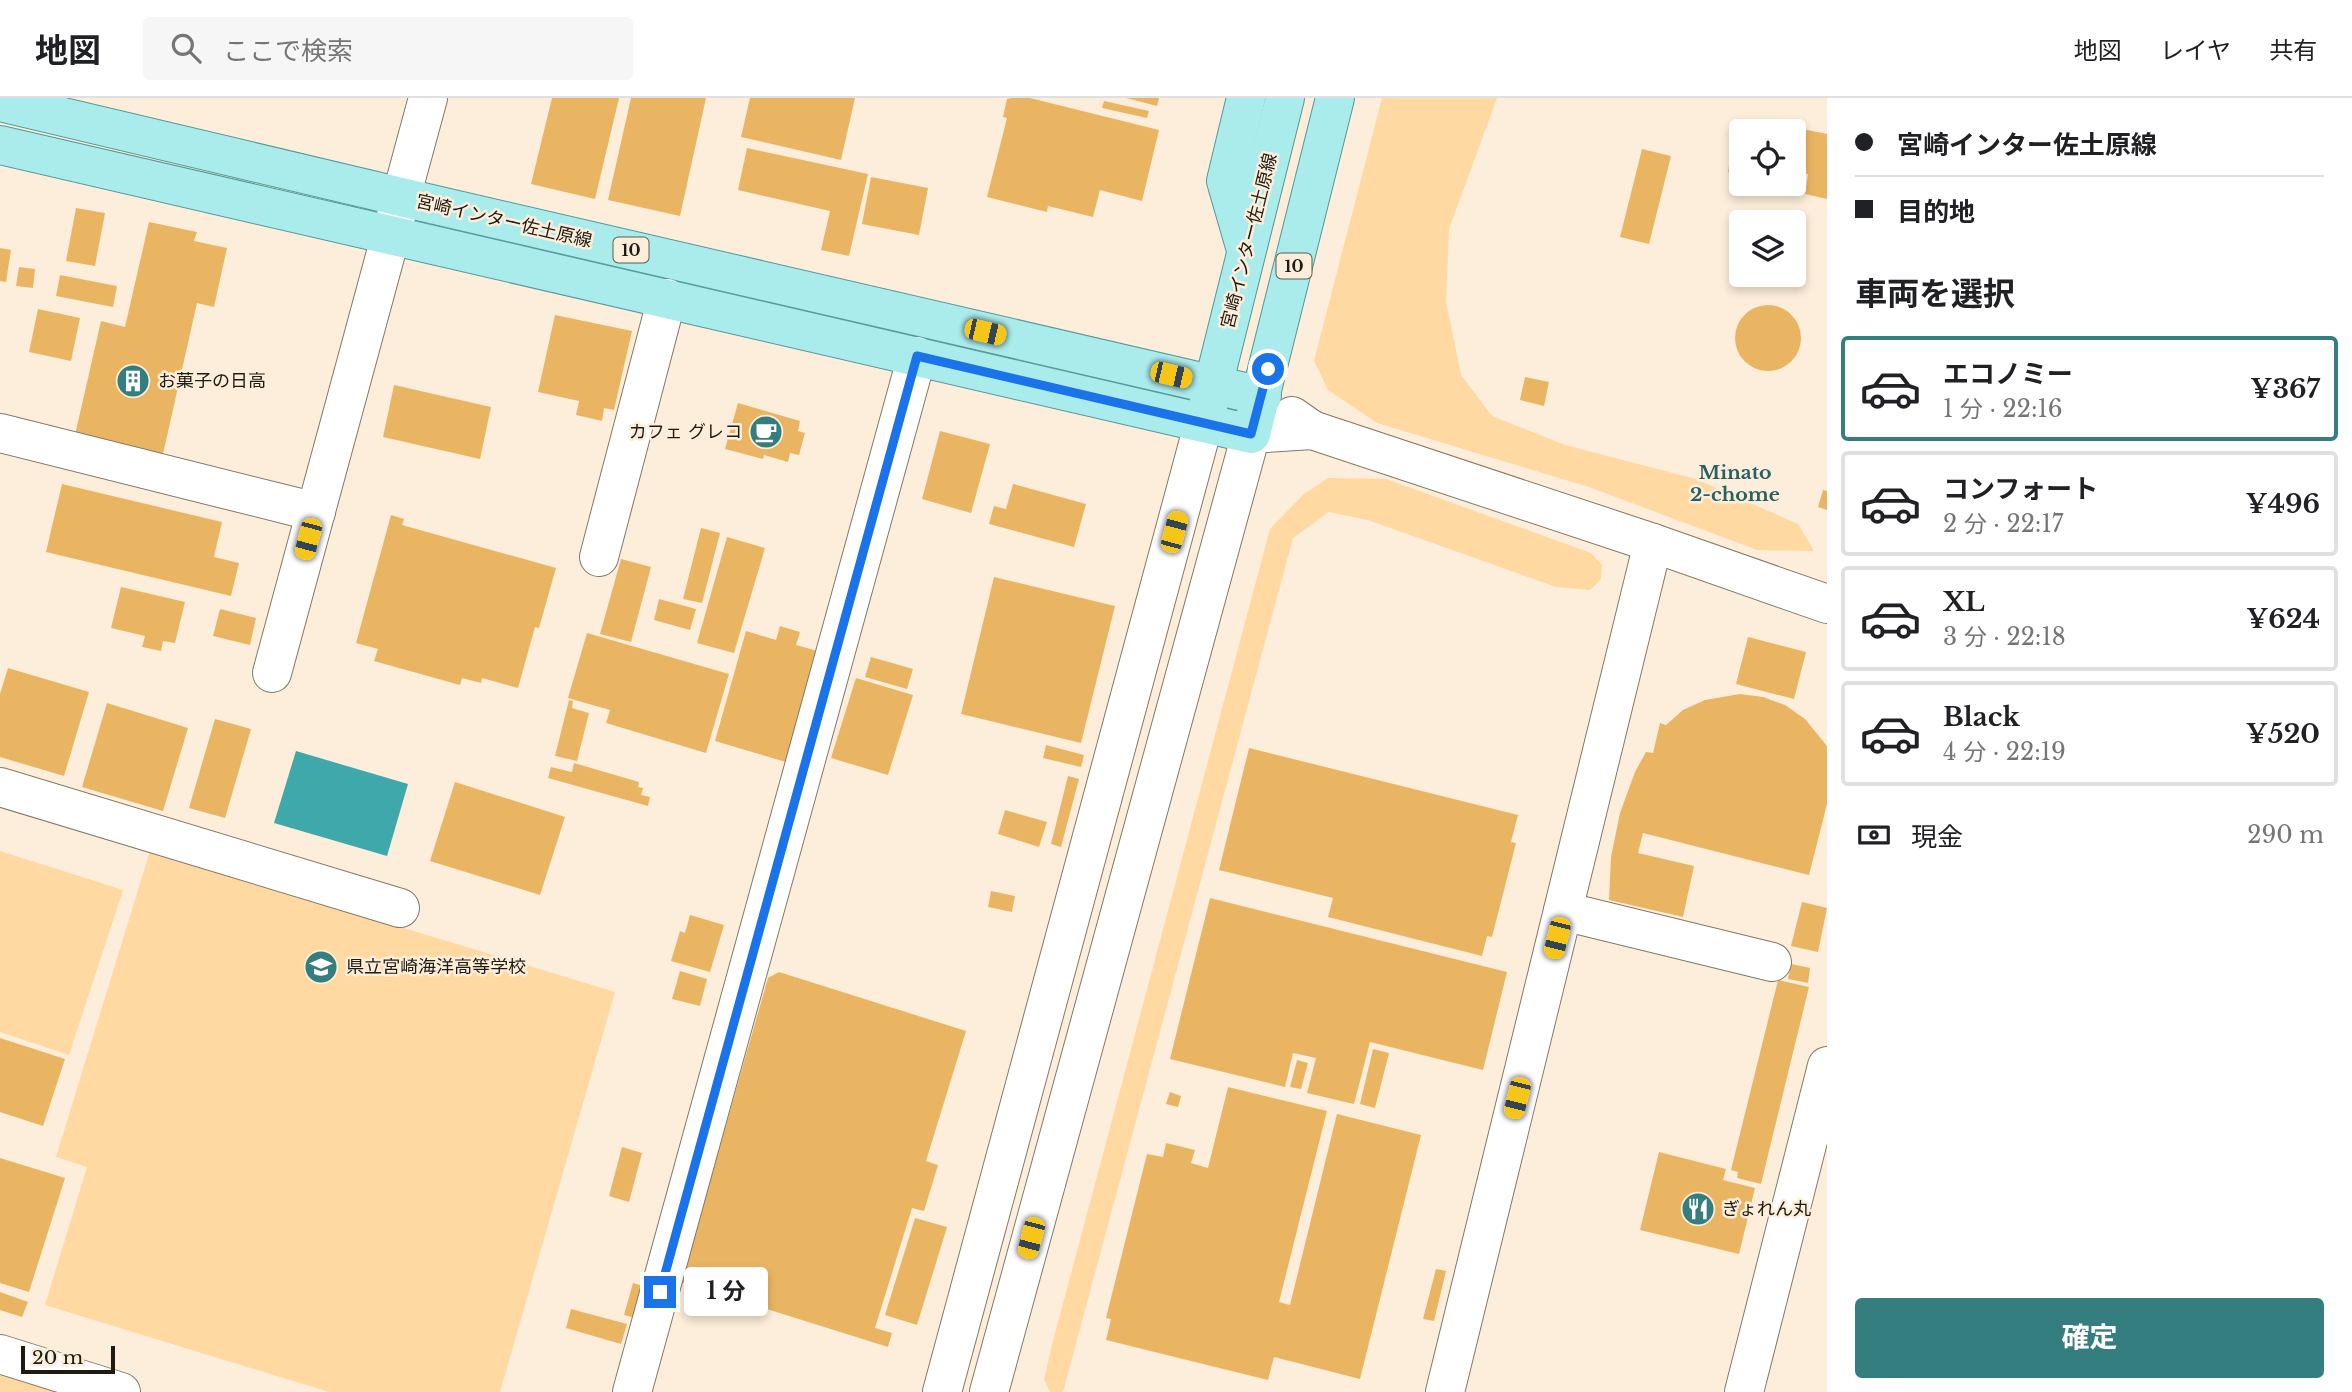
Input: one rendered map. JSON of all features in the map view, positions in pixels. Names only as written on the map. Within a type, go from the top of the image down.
[{"type":"main road","points":[[1246,98],[1226,181],[1246,253]]},
{"type":"main road","name":"宮崎インター佐土原線","points":[[1204,422],[1285,98]]},
{"type":"main road","name":"10","points":[[0,145],[1251,434],[1335,98]]},
{"type":"main road","name":"宮崎インター佐土原線","points":[[0,102],[1262,396]]},
{"type":"street","points":[[272,673],[428,98]]},
{"type":"street","points":[[599,557],[667,298]]},
{"type":"street","points":[[632,1392],[917,356]]},
{"type":"street","points":[[1262,396],[1312,430],[1827,604]]},
{"type":"street","points":[[942,1392],[1204,422]]},
{"type":"street","points":[[989,1392],[1251,434],[1312,430]]},
{"type":"street","points":[[0,433],[316,512]]},
{"type":"street","points":[[1445,1392],[1653,543]]},
{"type":"street","points":[[0,787],[400,908]]},
{"type":"street","points":[[1563,911],[1772,962]]},
{"type":"street","points":[[1744,1392],[1827,1066]]},
{"type":"street","points":[[0,1354],[121,1392]]},
{"type":"shaded area","points":[[1382,98],[1497,98],[1449,229],[1446,301],[1461,375],[1492,416],[1565,445],[1696,479],[1798,524],[1814,551],[1757,550],[1589,487],[1377,423],[1328,390],[1314,361]]},
{"type":"shaded area","points":[[1328,478],[1386,479],[1591,553],[1602,565],[1601,579],[1590,590],[1556,587],[1368,520],[1329,512],[1293,538],[1063,1392],[1050,1392],[1044,1380],[1053,1341],[1270,529],[1304,494]]},
{"type":"shaded area","points":[[0,851],[123,890],[69,1055],[0,1032]]},
{"type":"shaded area","name":"県立宮崎海洋高等学校","points":[[150,851],[615,992],[500,1392],[329,1392],[45,1305],[87,1167],[56,1157]]},
{"type":"shaded area","points":[[0,1374],[58,1392],[0,1392]]},
{"type":"water","points":[[296,751],[408,784],[387,856],[274,823]]},
{"type":"building","points":[[552,98],[619,98],[595,199],[531,184]]},
{"type":"building","points":[[631,98],[706,98],[680,216],[608,200]]},
{"type":"building","points":[[750,98],[855,98],[841,160],[741,137]]},
{"type":"building","points":[[1030,98],[1159,130],[1142,201],[1100,190],[1093,217],[1048,206],[1047,212],[987,197],[1007,118],[1003,117],[1007,99]]},
{"type":"building","points":[[1126,98],[1159,98],[1157,106]]},
{"type":"building","points":[[1104,101],[1149,111],[1147,118],[1102,108]]},
{"type":"building","points":[[1806,130],[1827,134],[1827,199],[1806,194]]},
{"type":"building","points":[[747,148],[868,174],[849,256],[821,250],[830,211],[738,190]]},
{"type":"building","points":[[1642,149],[1671,156],[1649,244],[1620,237]]},
{"type":"building","points":[[871,177],[928,188],[919,235],[862,224]]},
{"type":"building","points":[[76,208],[105,213],[95,266],[66,261]]},
{"type":"building","name":"お菓子の日高","points":[[149,222],[197,232],[194,241],[227,248],[214,307],[197,303],[163,454],[75,435],[101,321],[125,327]]},
{"type":"building","points":[[0,248],[11,250],[6,282],[0,281]]},
{"type":"building","points":[[19,267],[35,269],[33,288],[16,286]]},
{"type":"building","points":[[60,275],[117,286],[113,307],[56,296]]},
{"type":"building","points":[[1768,305],[1781,308],[1791,315],[1798,325],[1801,338],[1798,351],[1791,361],[1781,368],[1768,371],[1755,368],[1745,361],[1738,351],[1735,338],[1738,325],[1745,315],[1755,308]]},
{"type":"building","points":[[38,309],[80,318],[71,361],[29,352]]},
{"type":"building","points":[[555,315],[632,331],[614,410],[604,408],[602,421],[576,415],[579,401],[538,392]]},
{"type":"building","points":[[1525,377],[1549,382],[1544,406],[1520,400]]},
{"type":"building","points":[[394,385],[491,407],[480,459],[383,437]]},
{"type":"building","name":"カフェ グレコ","points":[[738,403],[800,421],[798,431],[805,433],[799,455],[790,453],[788,462],[764,455],[763,459],[725,449]]},
{"type":"building","points":[[940,431],[990,444],[971,513],[922,499]]},
{"type":"building","points":[[62,484],[222,522],[214,557],[239,563],[231,596],[46,552]]},
{"type":"building","points":[[1013,484],[1086,504],[1074,547],[989,524],[994,506],[1006,509]]},
{"type":"building","points":[[1823,490],[1827,491],[1827,510],[1818,507]]},
{"type":"building","points":[[391,515],[404,519],[402,525],[556,568],[539,628],[535,627],[518,688],[482,678],[481,683],[462,678],[460,685],[374,661],[378,649],[356,643]]},
{"type":"building","points":[[701,528],[720,533],[702,603],[683,599]]},
{"type":"building","points":[[727,537],[765,548],[734,653],[697,643]]},
{"type":"building","points":[[621,559],[651,567],[631,642],[600,634]]},
{"type":"building","points":[[994,577],[1115,606],[1081,743],[961,714]]},
{"type":"building","points":[[121,587],[185,602],[175,643],[163,641],[161,651],[142,647],[145,636],[111,628]]},
{"type":"building","points":[[659,599],[696,609],[690,630],[654,620]]},
{"type":"building","points":[[220,609],[256,618],[250,645],[213,636]]},
{"type":"building","points":[[780,626],[800,632],[796,645],[821,652],[786,762],[715,741],[746,631],[776,640]]},
{"type":"building","points":[[587,633],[729,674],[706,753],[606,723],[610,710],[568,698]]},
{"type":"building","points":[[1748,637],[1806,652],[1794,699],[1736,684]]},
{"type":"building","points":[[871,657],[913,669],[907,689],[865,677]]},
{"type":"building","points":[[8,668],[89,692],[64,776],[0,757],[0,694]]},
{"type":"building","points":[[856,678],[913,695],[888,775],[831,758]]},
{"type":"building","points":[[1740,694],[1763,697],[1785,705],[1805,719],[1827,746],[1827,804],[1809,875],[1643,833],[1638,853],[1694,866],[1683,917],[1609,900],[1611,857],[1620,813],[1635,772],[1646,752],[1653,753],[1660,723],[1666,725],[1683,710],[1705,700]]},
{"type":"building","points":[[569,700],[573,701],[572,708],[589,713],[577,761],[555,756]]},
{"type":"building","points":[[107,703],[188,728],[163,811],[82,787]]},
{"type":"building","points":[[215,719],[251,729],[225,818],[189,808]]},
{"type":"building","points":[[1046,745],[1084,755],[1081,767],[1043,758]]},
{"type":"building","points":[[1249,748],[1518,815],[1511,842],[1516,843],[1492,937],[1487,936],[1482,956],[1328,917],[1333,898],[1219,870]]},
{"type":"building","points":[[574,763],[639,782],[638,787],[643,788],[641,795],[650,797],[648,806],[548,778],[551,767],[572,772]]},
{"type":"building","points":[[1068,776],[1079,779],[1061,847],[1051,844]]},
{"type":"building","points":[[455,782],[565,817],[540,895],[430,861]]},
{"type":"building","points":[[1005,810],[1047,822],[1039,847],[998,834]]},
{"type":"building","points":[[991,891],[1015,896],[1012,912],[988,907]]},
{"type":"building","points":[[1210,898],[1507,972],[1483,1070],[1370,1042],[1354,1104],[1307,1093],[1316,1058],[1293,1053],[1285,1087],[1170,1059]]},
{"type":"building","points":[[1802,902],[1827,908],[1818,952],[1791,946]]},
{"type":"building","points":[[690,915],[724,925],[710,972],[671,961],[680,931],[685,933]]},
{"type":"building","points":[[1791,964],[1810,968],[1808,983],[1788,979]]},
{"type":"building","points":[[680,971],[707,979],[700,1006],[672,999]]},
{"type":"building","points":[[779,972],[966,1031],[926,1161],[938,1165],[924,1211],[912,1208],[875,1328],[892,1333],[888,1347],[681,1282],[768,978]]},
{"type":"building","points":[[1778,980],[1809,987],[1761,1184],[1737,1178],[1738,1172],[1731,1170]]},
{"type":"building","points":[[0,1038],[65,1059],[43,1126],[0,1112]]},
{"type":"building","points":[[1373,1049],[1389,1053],[1375,1108],[1360,1104]]},
{"type":"building","points":[[1297,1060],[1308,1063],[1301,1089],[1290,1087]]},
{"type":"building","points":[[1228,1087],[1327,1111],[1279,1302],[1290,1305],[1337,1114],[1421,1135],[1360,1379],[1274,1357],[1268,1380],[1106,1340],[1111,1319],[1106,1318],[1147,1154],[1163,1157],[1166,1143],[1195,1150],[1191,1163],[1208,1168]]},
{"type":"building","points":[[1170,1092],[1181,1096],[1178,1107],[1166,1104]]},
{"type":"building","points":[[622,1147],[642,1153],[629,1202],[609,1196]]},
{"type":"building","name":"ぎょれん丸","points":[[1659,1152],[1726,1169],[1723,1180],[1755,1188],[1739,1254],[1640,1230]]},
{"type":"building","points":[[0,1158],[65,1178],[29,1292],[0,1283]]},
{"type":"building","points":[[915,1218],[947,1227],[917,1325],[885,1315]]},
{"type":"building","points":[[1436,1269],[1446,1271],[1434,1321],[1423,1319]]},
{"type":"building","points":[[633,1283],[647,1287],[639,1319],[624,1315]]},
{"type":"building","points":[[0,1292],[28,1302],[22,1317],[0,1310]]},
{"type":"building","points":[[571,1309],[627,1324],[621,1344],[566,1328]]},
{"type":"place","name":"お菓子の日高","points":[[133,381]]},
{"type":"place","name":"カフェ グレコ","points":[[766,432]]},
{"type":"place","name":"県立宮崎海洋高等学校","points":[[321,967]]},
{"type":"place","name":"ぎょれん丸","points":[[1698,1209]]},
{"type":"district","name":"Minato 2-chome","points":[[1735,483]]},
{"type":"route","points":[[660,1292],[917,356],[1251,434],[1268,369]]}]
